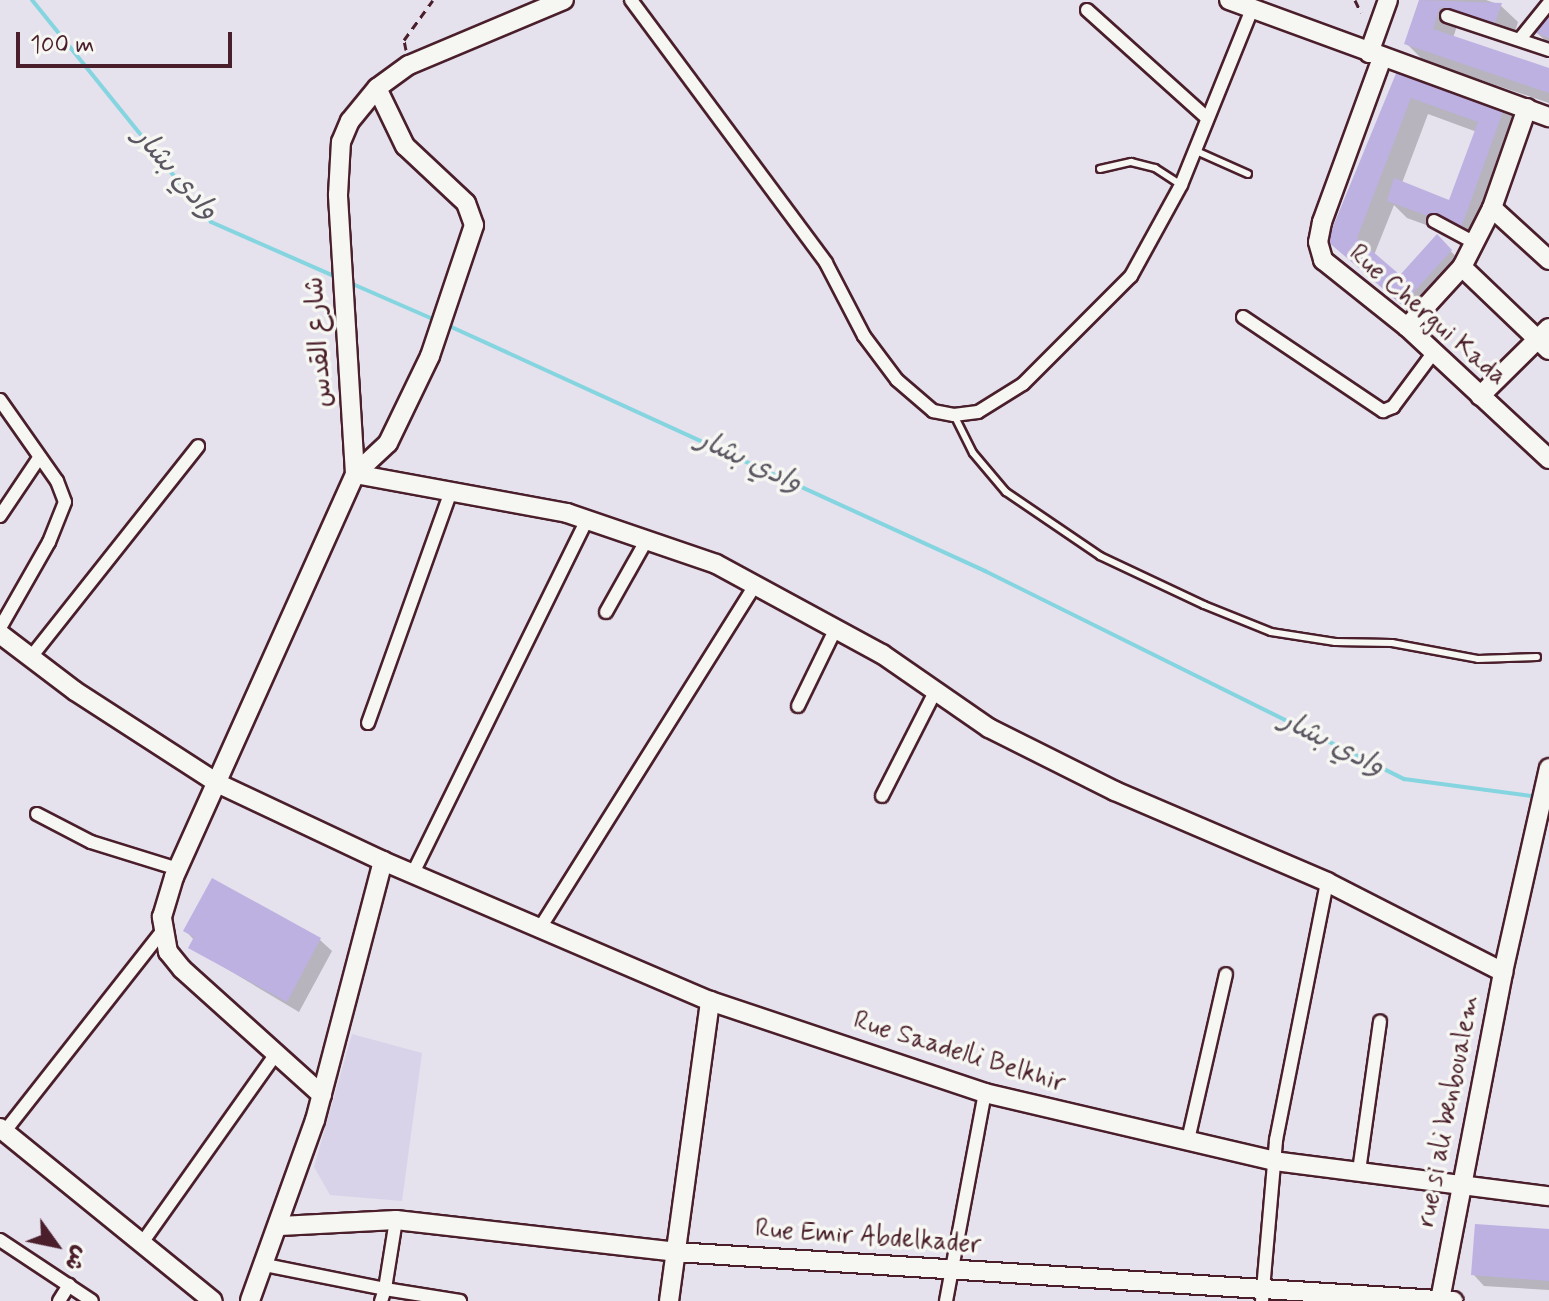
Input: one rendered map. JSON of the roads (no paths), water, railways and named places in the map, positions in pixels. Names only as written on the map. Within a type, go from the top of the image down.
[{"type":"main road","name":"شارع القدس","points":[[161,933],[178,869],[355,474],[344,339],[338,195],[341,142],[360,105],[377,88],[409,65],[564,0]]},
{"type":"main road","points":[[1229,0],[1549,117]]},
{"type":"main road","name":"Rue Chergui Kada","points":[[1388,0],[1376,55],[1318,242],[1323,260],[1407,327],[1549,459]]},
{"type":"main road","points":[[355,474],[388,443],[430,356],[463,260],[474,214],[405,146],[377,88]]},
{"type":"main road","points":[[1407,327],[1462,267],[1492,208],[1527,108]]},
{"type":"main road","points":[[1492,208],[1549,260]]},
{"type":"main road","points":[[1462,267],[1545,339],[1480,396]]},
{"type":"main road","points":[[355,474],[586,521],[716,564],[836,628],[989,728],[1115,791],[1327,882],[1503,972]]},
{"type":"main road","name":"Rue Saadelli Belkhir","points":[[1,635],[217,783],[383,861],[710,1001],[985,1093],[1274,1161],[1549,1196]]},
{"type":"main road","name":"rue si ali benboualem","points":[[1440,1300],[1503,972],[1549,768]]},
{"type":"main road","points":[[250,1301],[280,1226],[322,1095],[383,861]]},
{"type":"main road","points":[[161,933],[182,969],[322,1095]]},
{"type":"main road","points":[[669,1301],[710,1001]]},
{"type":"main road","points":[[2,1130],[213,1301]]},
{"type":"main road","name":"Rue Emir Abdelkader","points":[[280,1226],[396,1220],[675,1252],[1263,1295],[1453,1301]]},
{"type":"street","points":[[631,0],[826,263],[864,336],[897,380],[933,411],[954,415],[978,412],[1023,384],[1093,319],[1151,246],[1181,185],[1252,9]]},
{"type":"street","points":[[1520,39],[1549,3]]},
{"type":"street","points":[[1087,10],[1206,117]]},
{"type":"street","points":[[1447,16],[1549,50]]},
{"type":"street","points":[[1434,221],[1475,243]]},
{"type":"street","points":[[1243,317],[1383,411],[1393,407],[1434,352]]},
{"type":"street","points":[[0,400],[57,481],[65,502],[62,515],[1,635]]},
{"type":"street","points":[[31,657],[198,446]]},
{"type":"street","points":[[0,516],[39,458]]},
{"type":"street","points":[[368,723],[450,494]]},
{"type":"street","points":[[413,873],[586,521]]},
{"type":"street","points":[[606,612],[646,541]]},
{"type":"street","points":[[540,928],[755,585]]},
{"type":"street","points":[[798,706],[836,628]]},
{"type":"street","points":[[882,796],[934,694]]},
{"type":"street","points":[[37,814],[91,842],[178,869]]},
{"type":"street","points":[[1263,1295],[1274,1161],[1327,882]]},
{"type":"street","points":[[2,1130],[161,933]]},
{"type":"street","points":[[1188,1140],[1226,974]]},
{"type":"street","points":[[1359,1171],[1380,1021]]},
{"type":"street","points":[[142,1243],[276,1054]]},
{"type":"street","points":[[946,1301],[985,1093]]},
{"type":"street","points":[[383,1295],[396,1220]]},
{"type":"street","points":[[0,1240],[92,1301]]},
{"type":"street","points":[[265,1265],[383,1295],[460,1301]]},
{"type":"street","points":[[59,1301],[69,1285]]},
{"type":"lane","points":[[1194,150],[1248,174]]},
{"type":"lane","points":[[1100,169],[1131,162],[1155,168],[1181,185]]},
{"type":"lane","points":[[954,415],[973,453],[1006,492],[1100,556],[1204,605],[1271,632],[1296,636],[1392,643],[1478,659],[1537,657]]},
{"type":"waterway","name":"وادي بشار","points":[[32,0],[211,222],[336,277]]},
{"type":"waterway","name":"وادي بشار","points":[[348,282],[435,320]]},
{"type":"waterway","name":"وادي بشار","points":[[447,325],[985,571],[1404,779],[1539,797]]}]
